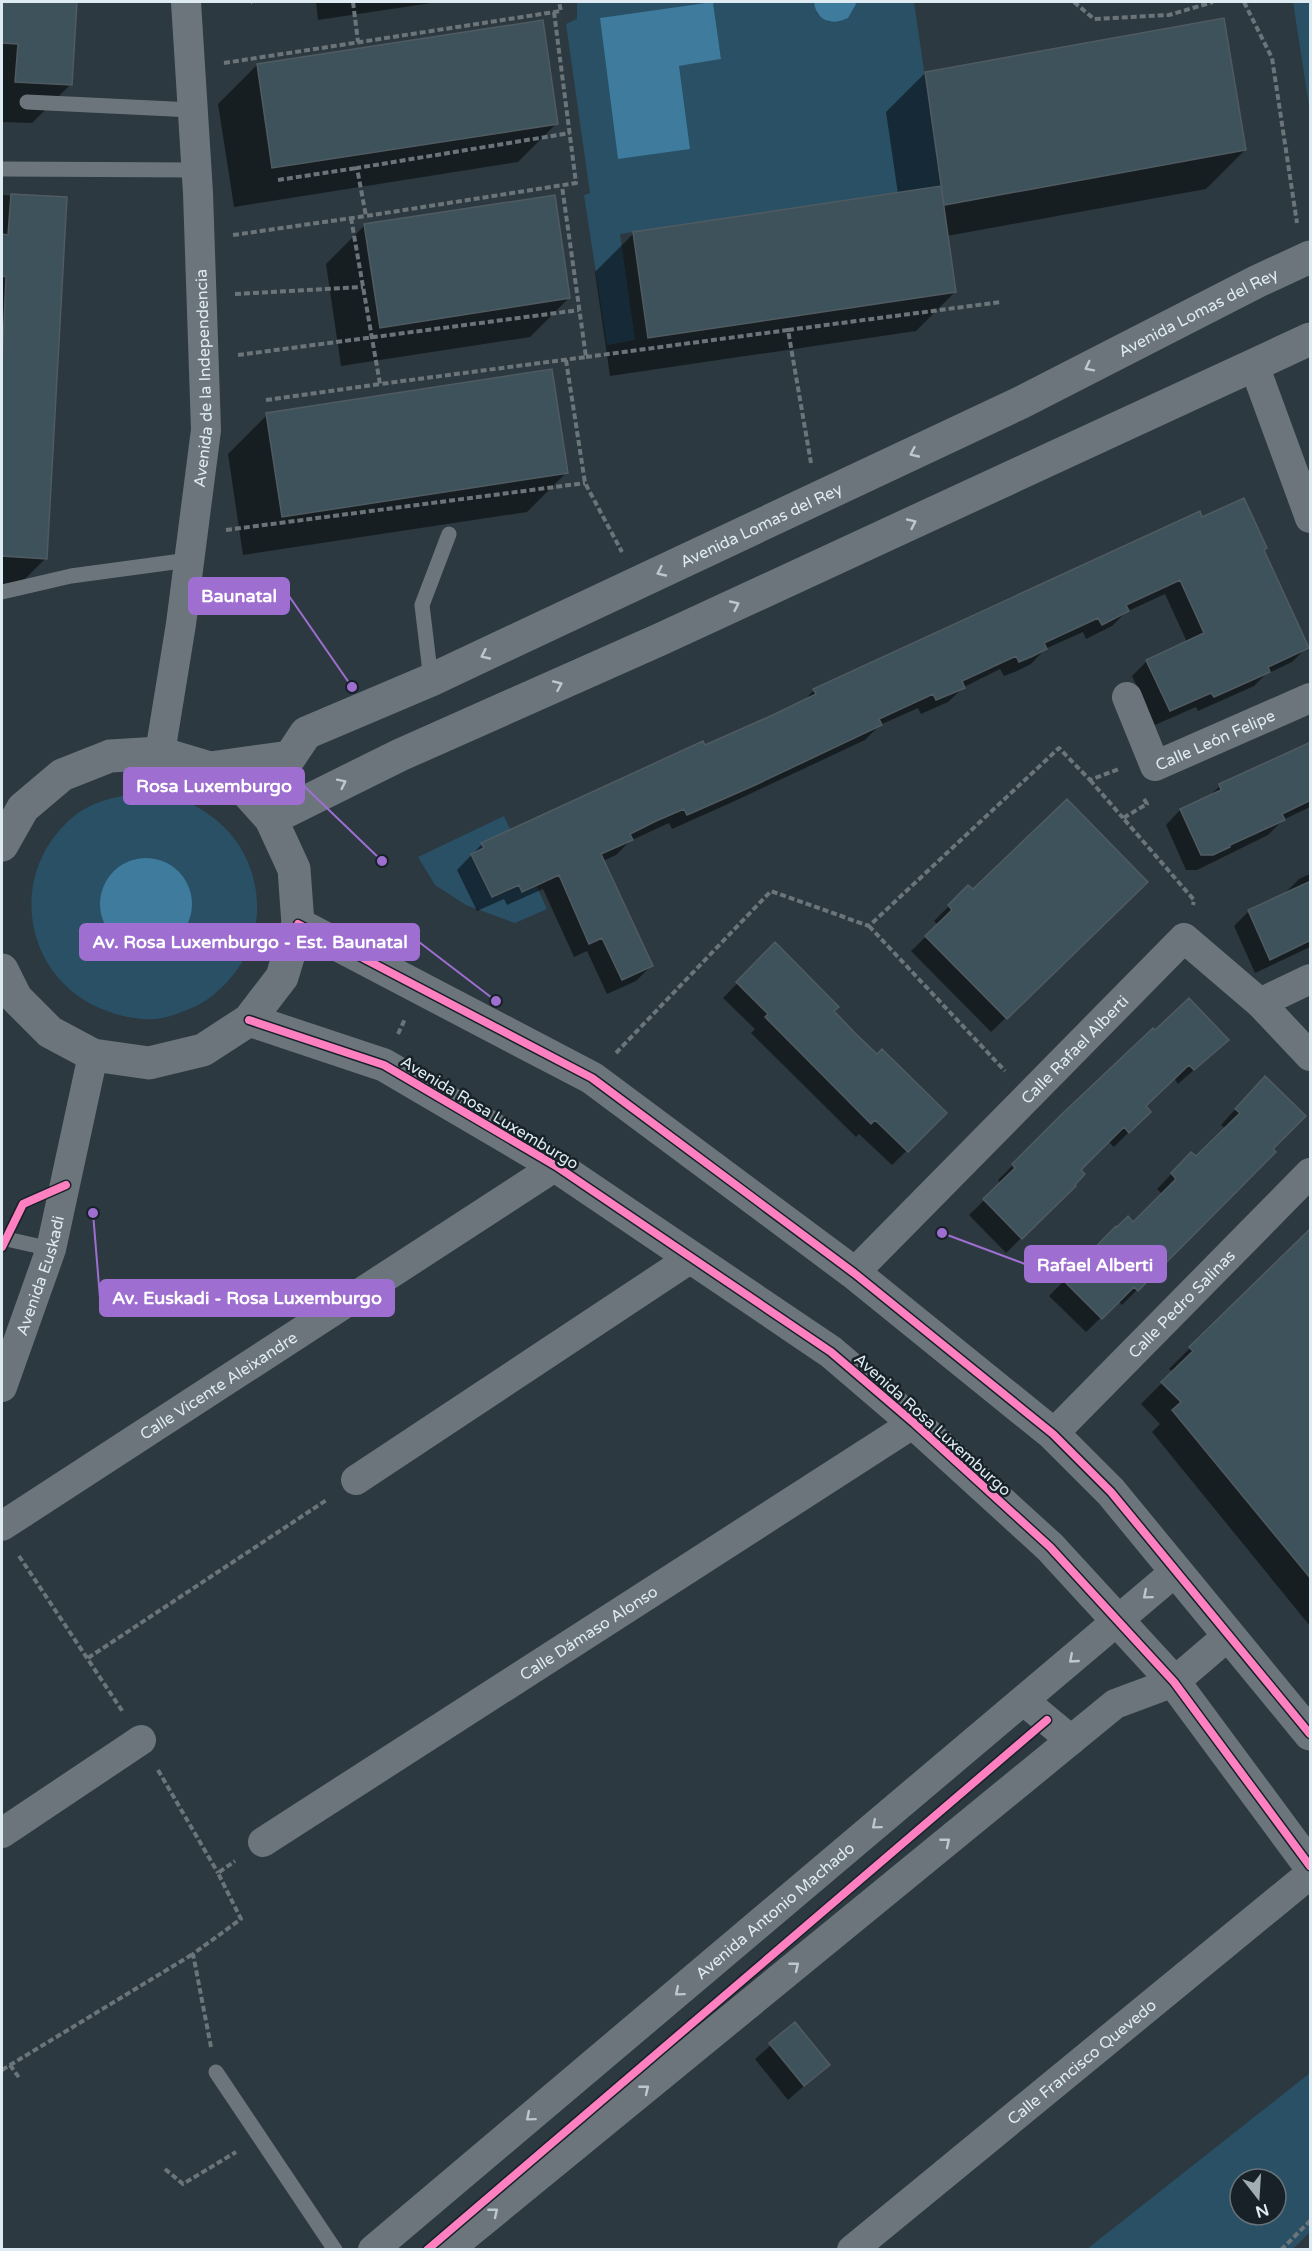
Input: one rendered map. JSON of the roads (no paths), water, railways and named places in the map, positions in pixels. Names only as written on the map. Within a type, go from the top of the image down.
[{"type":"main road","name":"Avenida Lomas del Rey","points":[[210,768],[290,758],[306,733],[431,680],[1020,403],[1258,280],[1308,258]]},
{"type":"main road","points":[[271,819],[400,755],[651,644],[1311,339]]},
{"type":"main road","points":[[2,844],[23,808],[62,775],[110,756],[160,753],[210,768],[244,789],[271,819],[294,869],[298,924],[282,977],[249,1020],[203,1050],[149,1063],[93,1055],[50,1032],[16,998],[2,970]]},
{"type":"main road","points":[[298,924],[592,1078],[854,1273],[1053,1434],[1111,1492],[1311,1734]]},
{"type":"main road","name":"Avenida Rosa Luxemburgo","points":[[249,1020],[384,1065],[556,1166],[831,1352],[914,1423],[1050,1547],[1174,1682],[1311,1866]]},
{"type":"street","name":"Avenida de la Independencia","points":[[160,753],[206,430],[197,170],[186,2]]},
{"type":"street","points":[[1254,365],[1311,518]]},
{"type":"street","name":"Calle León Felipe","points":[[1127,697],[1144,771],[1311,698]]},
{"type":"street","name":"Calle Rafael Alberti","points":[[854,1273],[1184,938],[1260,1003]]},
{"type":"street","points":[[1311,979],[1260,1003],[1311,1056]]},
{"type":"street","name":"Avenida Euskadi","points":[[2,1387],[51,1249],[93,1055]]},
{"type":"street","name":"Calle Vicente Aleixandre","points":[[8,1538],[556,1166]]},
{"type":"street","name":"Calle Pedro Salinas","points":[[1053,1434],[1311,1173]]},
{"type":"street","points":[[356,1480],[692,1258]]},
{"type":"street","name":"Calle Dámaso Alonso","points":[[263,1842],[914,1423]]},
{"type":"street","name":"Avenida Antonio Machado","points":[[373,2250],[1176,1571]]},
{"type":"street","points":[[448,2250],[1115,1704],[1174,1682],[1229,1635]]},
{"type":"street","points":[[1024,1701],[1071,1740]]},
{"type":"street","points":[[2,1833],[141,1740]]},
{"type":"street","name":"Calle Francisco Quevedo","points":[[852,2250],[1311,1874]]},
{"type":"lane","points":[[27,102],[194,110]]},
{"type":"lane","points":[[2,169],[197,170]]},
{"type":"lane","points":[[431,680],[422,605],[450,534]]},
{"type":"lane","points":[[2,592],[71,576],[189,560]]},
{"type":"lane","points":[[2,1238],[51,1249]]},
{"type":"lane","points":[[216,2072],[335,2250]]},
{"type":"place","name":"Baunatal","points":[[352,687]]},
{"type":"place","name":"Rosa Luxemburgo","points":[[382,861]]},
{"type":"place","name":"Av. Rosa Luxemburgo - Est. Baunatal","points":[[496,1001]]},
{"type":"place","name":"Av. Euskadi - Rosa Luxemburgo","points":[[93,1213]]},
{"type":"place","name":"Rafael Alberti","points":[[942,1233]]}]
